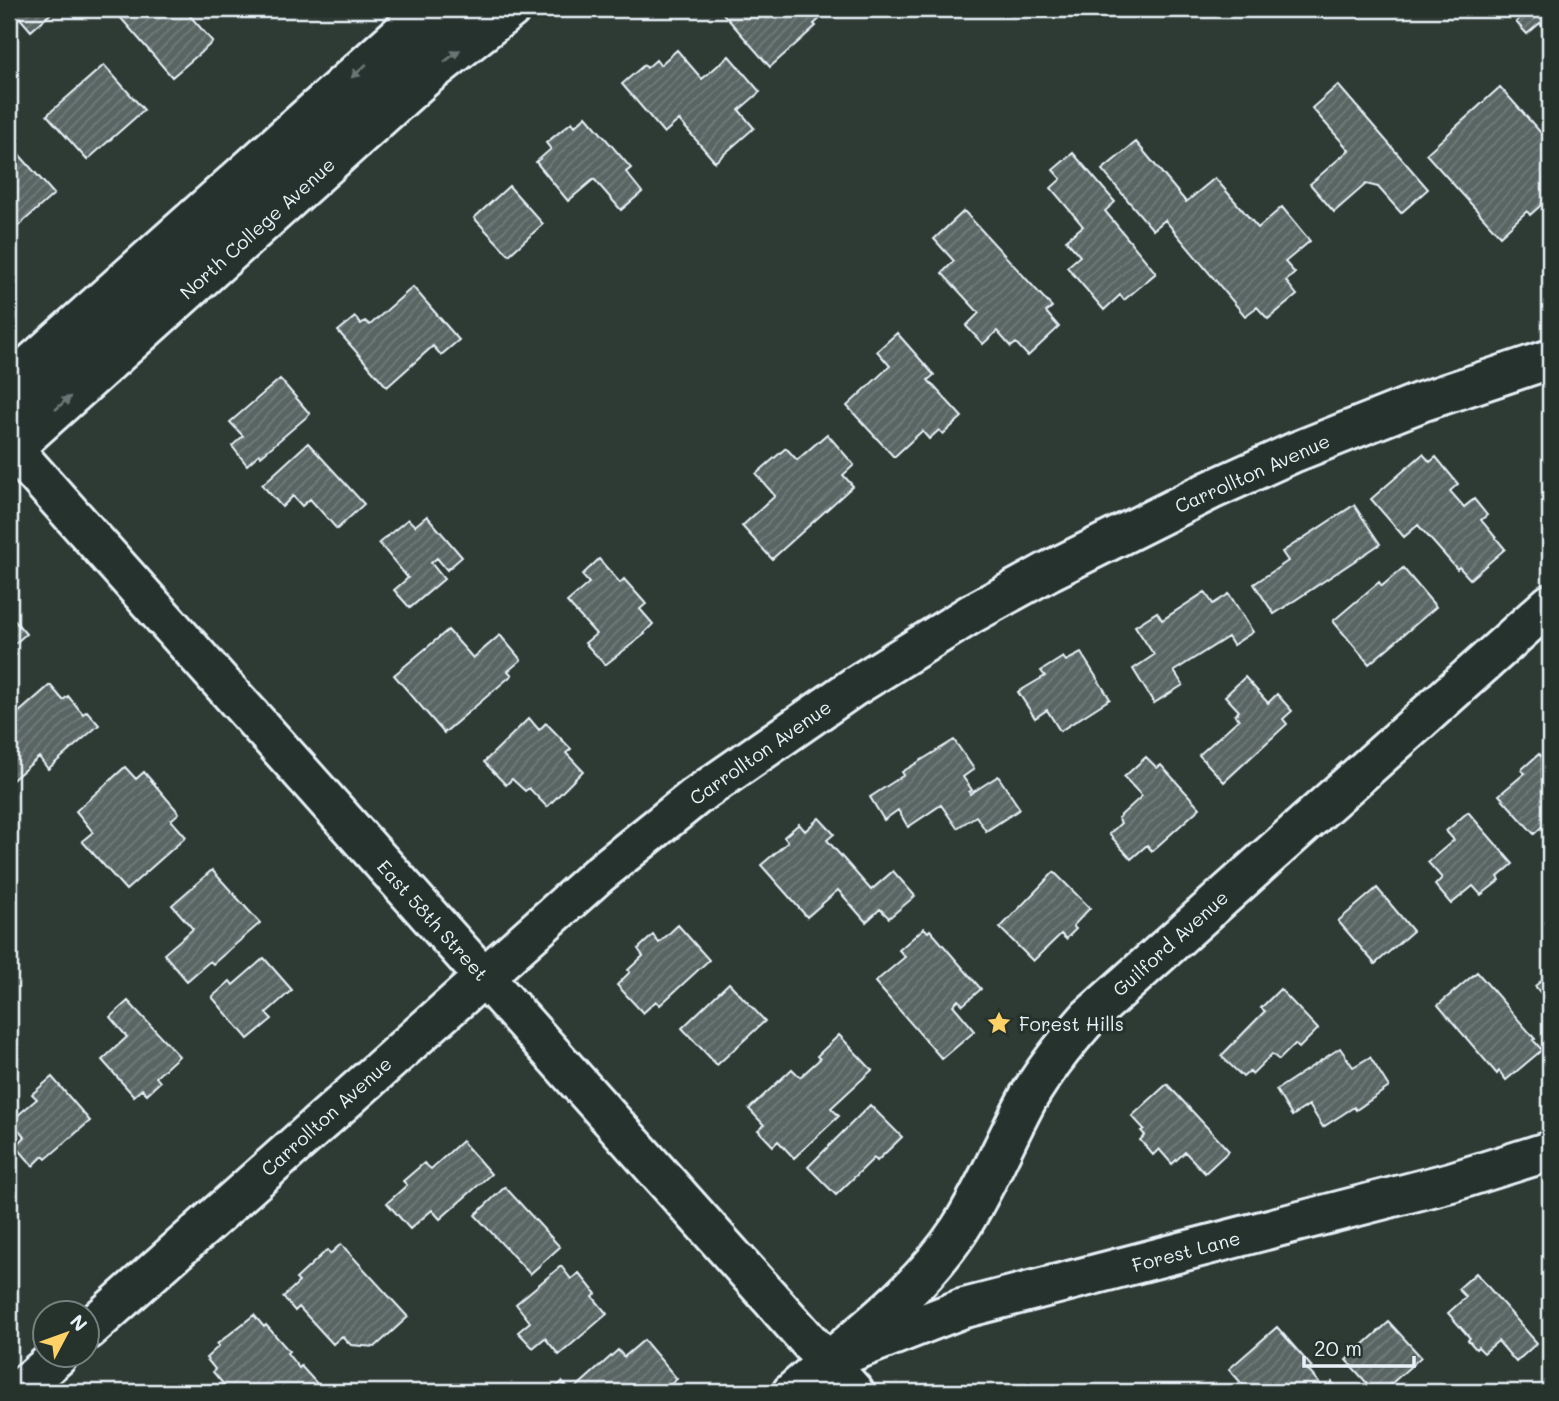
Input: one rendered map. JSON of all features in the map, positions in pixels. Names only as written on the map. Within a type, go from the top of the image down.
[{"type":"street","points":[[9,384],[428,9]]},
{"type":"street","name":"North College Avenue","points":[[10,439],[424,78],[511,9]]},
{"type":"street","name":"Carrollton Avenue","points":[[102,1316],[590,882],[706,789],[855,686],[971,614],[1129,529],[1252,470],[1421,402],[1550,359]]},
{"type":"street","name":"East 58th Street","points":[[10,439],[854,1392]]},
{"type":"street","name":"Guilford Avenue","points":[[792,1392],[901,1297],[942,1253],[986,1186],[1035,1087],[1064,1045],[1088,1018],[1550,604]]},
{"type":"street","name":"Forest Lane","points":[[827,1362],[961,1309],[1451,1182],[1550,1151]]},
{"type":"street","points":[[17,1392],[42,1370]]},
{"type":"lane","name":"North College Avenue","points":[[10,439],[466,9]]},
{"type":"building","points":[[12,9],[56,9],[31,31]]},
{"type":"building","points":[[113,9],[184,9],[213,42],[172,77]]},
{"type":"building","points":[[719,9],[822,9],[826,13],[814,24],[816,26],[770,67]]},
{"type":"building","points":[[1527,9],[1550,9],[1550,35],[1540,23],[1527,34],[1516,22]]},
{"type":"building","points":[[677,50],[702,79],[729,56],[760,92],[739,110],[754,128],[715,162],[679,120],[664,133],[622,84],[644,65],[647,68],[656,60],[660,65]]},
{"type":"building","points":[[104,65],[144,110],[87,160],[47,115]]},
{"type":"building","points":[[1338,85],[1428,189],[1401,213],[1378,187],[1366,184],[1334,212],[1310,184],[1349,150],[1312,108]]},
{"type":"building","points":[[1500,87],[1550,143],[1550,197],[1530,215],[1527,211],[1500,236],[1426,154]]},
{"type":"building","points":[[586,116],[631,168],[626,172],[642,192],[621,210],[594,179],[568,201],[536,162],[551,149],[546,143],[572,122],[575,126]]},
{"type":"building","points":[[1136,142],[1186,202],[1215,178],[1258,228],[1282,207],[1310,241],[1285,262],[1295,273],[1286,281],[1297,295],[1268,319],[1257,307],[1245,316],[1165,220],[1153,230],[1102,170]]},
{"type":"building","points":[[9,143],[54,194],[16,228],[9,219]]},
{"type":"building","points":[[1073,153],[1115,202],[1105,211],[1156,273],[1124,300],[1120,295],[1104,310],[1067,267],[1080,256],[1066,240],[1083,226],[1051,188],[1061,179],[1053,170]]},
{"type":"building","points":[[509,186],[543,224],[509,255],[474,218]]},
{"type":"building","points":[[964,211],[1052,307],[1046,312],[1059,327],[1028,356],[1016,343],[1011,347],[997,331],[983,344],[966,326],[979,313],[942,273],[954,261],[934,239]]},
{"type":"building","points":[[413,287],[459,340],[441,355],[433,346],[387,387],[338,331],[355,317],[361,324],[365,321],[370,325]]},
{"type":"building","points":[[897,333],[934,375],[928,380],[962,417],[943,434],[939,430],[929,439],[922,431],[894,457],[847,406],[890,366],[877,351]]},
{"type":"building","points":[[280,379],[310,414],[247,465],[232,446],[243,436],[230,422]]},
{"type":"building","points":[[827,434],[854,465],[843,475],[853,486],[772,559],[742,526],[775,496],[756,474],[786,448],[797,460]]},
{"type":"building","points":[[308,443],[364,504],[337,529],[310,499],[302,506],[293,496],[282,507],[262,485]]},
{"type":"building","points":[[1423,454],[1430,462],[1436,457],[1458,484],[1450,491],[1464,507],[1474,499],[1487,515],[1481,520],[1505,549],[1470,579],[1459,567],[1457,569],[1418,525],[1404,537],[1371,499]]},
{"type":"building","points":[[1354,505],[1380,544],[1274,614],[1254,584],[1288,561],[1282,552]]},
{"type":"building","points":[[427,516],[462,557],[447,570],[437,558],[431,563],[444,579],[410,608],[394,590],[408,578],[379,543],[408,519],[415,526]]},
{"type":"building","points":[[599,559],[620,583],[624,579],[646,604],[640,609],[653,624],[645,634],[605,665],[585,643],[596,634],[567,602],[589,583],[582,575]]},
{"type":"building","points":[[1403,568],[1436,607],[1369,664],[1333,621],[1379,582],[1382,586]]},
{"type":"building","points":[[1205,592],[1213,604],[1229,594],[1253,632],[1233,645],[1228,637],[1174,671],[1183,685],[1154,703],[1133,669],[1154,655],[1135,626],[1157,612],[1162,620]]},
{"type":"building","points":[[9,614],[26,634],[10,648],[16,655],[9,661]]},
{"type":"building","points":[[448,630],[473,658],[500,635],[521,660],[508,671],[512,675],[444,733],[394,675]]},
{"type":"building","points":[[1081,653],[1110,699],[1060,731],[1047,710],[1035,718],[1018,692],[1045,676],[1041,671],[1063,657],[1066,661]]},
{"type":"building","points":[[1245,677],[1268,703],[1277,694],[1292,711],[1283,719],[1287,724],[1224,782],[1199,755],[1239,719],[1235,715],[1239,711],[1225,696]]},
{"type":"building","points":[[50,685],[63,700],[68,696],[83,714],[87,711],[99,725],[48,769],[39,757],[9,783],[9,721]]},
{"type":"building","points":[[529,718],[539,730],[546,723],[571,749],[566,753],[583,771],[547,807],[529,788],[525,791],[512,779],[506,785],[484,762]]},
{"type":"building","points":[[954,740],[974,769],[963,777],[972,790],[970,794],[998,776],[1020,809],[986,831],[976,816],[957,828],[941,805],[908,827],[898,810],[884,820],[870,797],[904,775],[902,772]]},
{"type":"building","points":[[1539,754],[1550,766],[1550,819],[1534,834],[1499,795],[1525,773],[1521,770]]},
{"type":"building","points":[[1146,757],[1157,768],[1161,765],[1200,808],[1152,851],[1147,845],[1131,859],[1109,834],[1121,823],[1118,818],[1142,796],[1124,777]]},
{"type":"building","points":[[125,767],[136,779],[144,772],[179,813],[171,820],[186,837],[126,890],[82,841],[93,832],[76,811]]},
{"type":"building","points":[[1468,812],[1513,864],[1498,877],[1500,880],[1481,895],[1473,886],[1451,904],[1435,885],[1442,878],[1428,862],[1454,840],[1446,831]]},
{"type":"building","points":[[819,818],[834,834],[827,840],[871,890],[893,871],[915,896],[889,918],[880,909],[866,922],[838,890],[807,917],[761,865],[788,842],[784,837],[799,824],[805,831]]},
{"type":"building","points":[[212,870],[260,923],[213,964],[210,961],[187,981],[164,954],[193,929],[172,905]]},
{"type":"building","points":[[1054,872],[1090,908],[1073,926],[1076,929],[1066,939],[1061,934],[1033,961],[1000,928]]},
{"type":"building","points":[[1377,888],[1413,931],[1375,964],[1338,921]]},
{"type":"building","points":[[678,925],[709,960],[660,1005],[656,1001],[643,1013],[617,985],[643,956],[638,949],[653,935],[659,943]]},
{"type":"building","points":[[924,928],[928,932],[930,930],[981,989],[963,1005],[958,1000],[953,1005],[975,1031],[942,1059],[875,982],[905,957],[899,950]]},
{"type":"building","points":[[264,958],[292,990],[266,1013],[272,1019],[248,1039],[212,997],[230,981],[233,985]]},
{"type":"building","points":[[1477,972],[1542,1050],[1506,1080],[1499,1071],[1497,1074],[1438,1005]]},
{"type":"building","points":[[1550,973],[1550,1004],[1535,986]]},
{"type":"building","points":[[729,983],[765,1021],[717,1065],[682,1028]]},
{"type":"building","points":[[1280,989],[1318,1029],[1299,1048],[1295,1044],[1279,1060],[1272,1054],[1252,1074],[1250,1071],[1243,1077],[1221,1056],[1265,1011],[1261,1008]]},
{"type":"building","points":[[128,1001],[179,1056],[156,1077],[160,1082],[147,1094],[142,1089],[134,1096],[102,1060],[127,1037],[110,1017]]},
{"type":"building","points":[[839,1035],[872,1070],[831,1108],[839,1116],[794,1158],[778,1141],[773,1146],[758,1130],[764,1125],[749,1109],[792,1069],[800,1077],[820,1059],[817,1056]]},
{"type":"building","points":[[1340,1048],[1353,1067],[1370,1057],[1389,1087],[1356,1110],[1354,1107],[1323,1127],[1309,1105],[1292,1116],[1276,1090]]},
{"type":"building","points":[[52,1077],[90,1121],[46,1159],[43,1156],[33,1166],[16,1146],[25,1137],[11,1121],[37,1099],[32,1094]]},
{"type":"building","points":[[1167,1084],[1229,1151],[1205,1173],[1185,1152],[1172,1164],[1159,1149],[1153,1155],[1140,1140],[1145,1135],[1141,1131],[1144,1129],[1132,1116]]},
{"type":"building","points":[[870,1105],[902,1137],[877,1161],[874,1158],[836,1195],[808,1167]]},
{"type":"building","points":[[462,1141],[491,1174],[440,1219],[432,1210],[410,1229],[387,1203],[407,1185],[403,1181],[424,1163],[431,1169]]},
{"type":"building","points":[[505,1187],[560,1247],[530,1274],[475,1215]]},
{"type":"building","points":[[341,1244],[408,1317],[375,1347],[351,1345],[342,1336],[333,1344],[299,1307],[295,1311],[283,1297],[299,1282],[296,1279],[327,1250],[330,1254]]},
{"type":"building","points":[[561,1266],[571,1279],[579,1273],[596,1294],[593,1297],[607,1314],[559,1355],[545,1338],[533,1348],[518,1332],[530,1322],[516,1304]]},
{"type":"building","points":[[1476,1273],[1537,1343],[1516,1362],[1498,1341],[1484,1353],[1478,1347],[1476,1349],[1448,1313],[1466,1297],[1458,1289]]},
{"type":"building","points":[[254,1315],[289,1351],[287,1353],[299,1368],[301,1366],[320,1387],[314,1392],[230,1392],[213,1372],[215,1369],[206,1358],[219,1346],[217,1344]]},
{"type":"building","points":[[1389,1322],[1421,1357],[1382,1392],[1375,1392],[1346,1360]]},
{"type":"building","points":[[1277,1327],[1312,1367],[1308,1370],[1324,1389],[1332,1382],[1340,1392],[1249,1392],[1229,1369]]},
{"type":"building","points":[[644,1340],[677,1379],[662,1392],[571,1392],[618,1350],[624,1357]]},
{"type":"building","points":[[562,1382],[571,1392],[550,1392]]},
{"type":"place","name":"Forest Hills","points":[[999,1023]]}]
